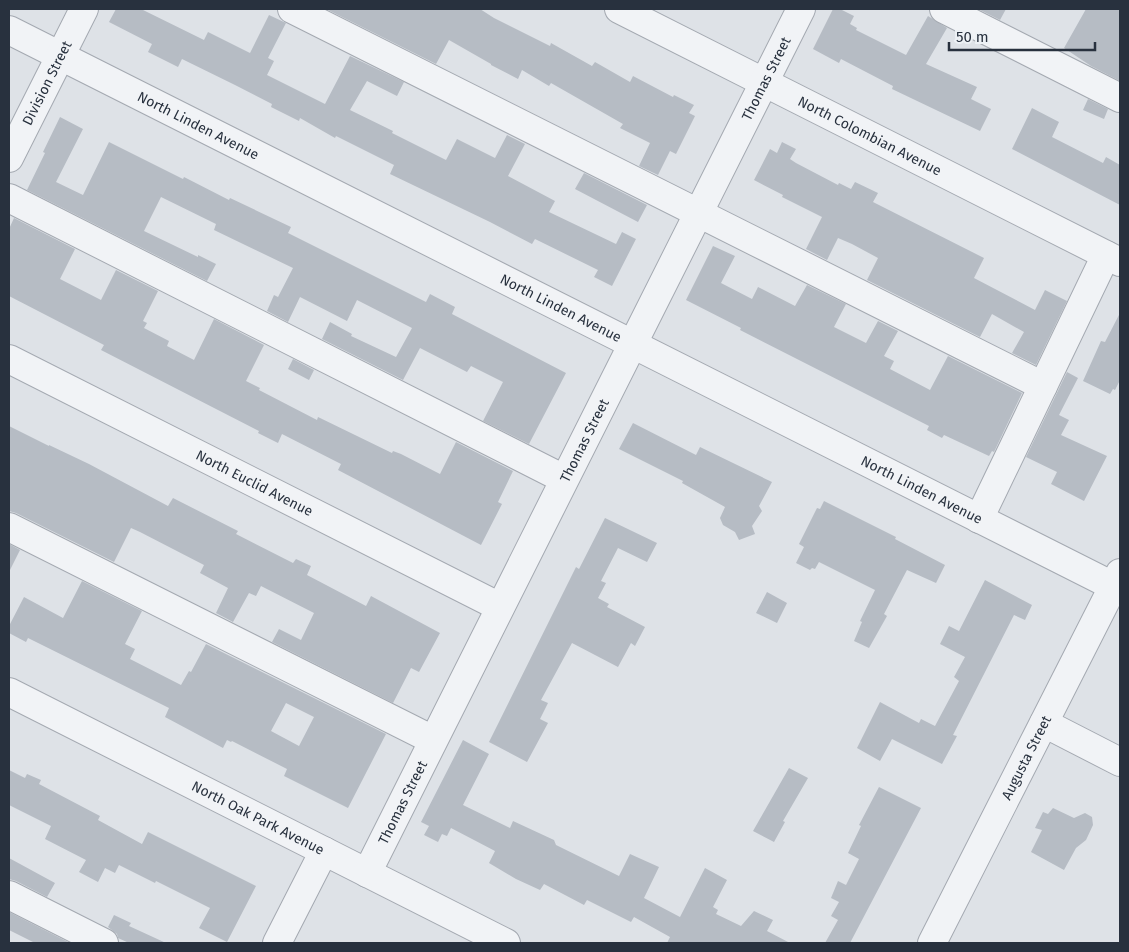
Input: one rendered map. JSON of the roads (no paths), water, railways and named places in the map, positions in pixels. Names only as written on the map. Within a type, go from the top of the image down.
[{"type":"street","name":"Division Street","points":[[9,158],[84,9]]},
{"type":"street","points":[[292,9],[1043,386]]},
{"type":"street","name":"North Colombian Avenue","points":[[619,9],[1113,259]]},
{"type":"street","name":"Thomas Street","points":[[367,872],[801,9]]},
{"type":"street","points":[[944,9],[1120,98]]},
{"type":"street","name":"North Linden Avenue","points":[[9,30],[979,519],[1117,580]]},
{"type":"street","points":[[9,198],[564,479]]},
{"type":"street","points":[[979,519],[1043,386],[1113,259]]},
{"type":"street","name":"North Euclid Avenue","points":[[9,359],[500,607]]},
{"type":"street","points":[[9,526],[434,740]]},
{"type":"street","name":"Augusta Street","points":[[932,943],[1117,580]]},
{"type":"street","name":"North Oak Park Avenue","points":[[9,692],[506,943]]},
{"type":"street","points":[[1044,724],[1120,762]]},
{"type":"street","points":[[277,943],[324,851]]},
{"type":"street","points":[[9,895],[104,943]]}]
